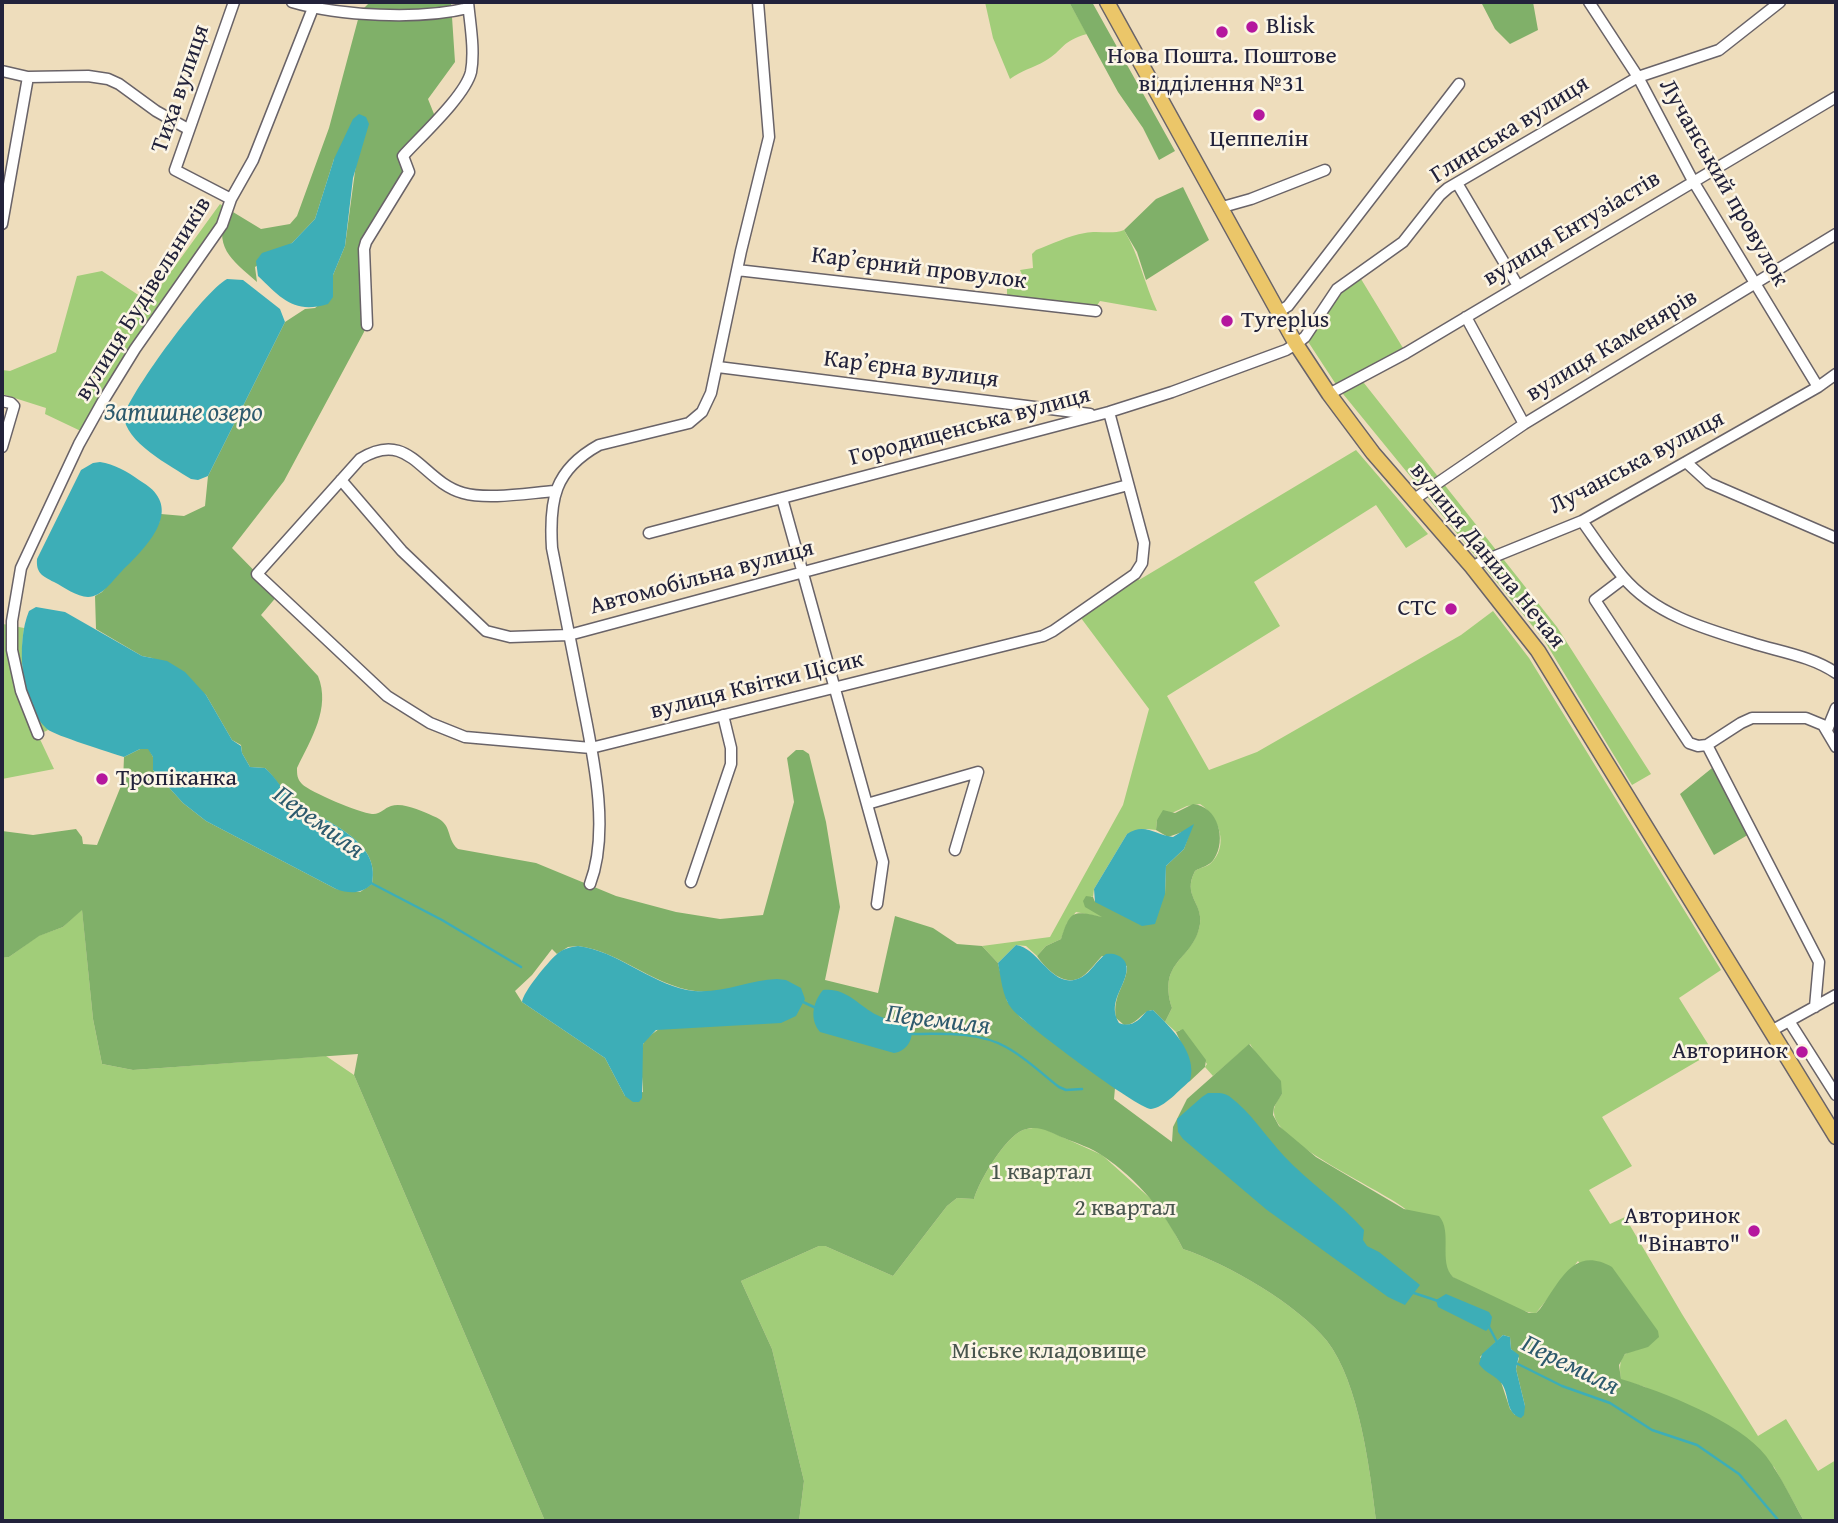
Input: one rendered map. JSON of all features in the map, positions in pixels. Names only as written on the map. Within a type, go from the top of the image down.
[{"type":"main road","name":"вулиця Данила Нечая","points":[[1107,2],[1296,344],[1329,394],[1412,500],[1472,567],[1538,651],[1836,1137]]},
{"type":"street","name":"Тиха вулиця","points":[[231,199],[175,170],[234,2]]},
{"type":"street","points":[[292,2],[313,8],[412,15],[445,13],[468,5],[472,52],[470,74],[460,94],[403,156],[409,172],[366,242],[367,325]]},
{"type":"street","points":[[590,884],[598,860],[600,834],[591,748],[552,548],[551,524],[555,491],[572,465],[599,445],[689,423],[707,405],[718,367],[737,270],[769,137],[758,2]]},
{"type":"street","name":"Лучанський провулок","points":[[1589,2],[1637,77],[1693,181],[1818,387]]},
{"type":"street","name":"Глинська вулиця","points":[[1296,344],[1305,337],[1337,289],[1403,242],[1440,195],[1637,77],[1719,50],[1780,2]]},
{"type":"street","name":"вулиця Будівельників","points":[[38,734],[21,691],[12,650],[12,621],[21,568],[79,444],[103,401],[135,349],[222,225],[231,199],[253,160],[313,8]]},
{"type":"street","points":[[2,71],[28,77],[88,76],[108,79],[188,129]]},
{"type":"street","points":[[2,224],[28,77]]},
{"type":"street","points":[[1278,312],[1288,306],[1459,84]]},
{"type":"street","name":"вулиця Ентузіастів","points":[[1329,394],[1466,317],[1836,97]]},
{"type":"street","points":[[1219,208],[1282,188],[1325,170]]},
{"type":"street","points":[[1457,183],[1518,286]]},
{"type":"street","name":"вулиця Каменярів","points":[[1412,500],[1524,425],[1836,234]]},
{"type":"street","name":"Карʼєрний провулок","points":[[737,270],[1096,311]]},
{"type":"street","points":[[1466,317],[1524,425]]},
{"type":"street","name":"Городищенська вулиця","points":[[649,533],[1104,413],[1172,392],[1296,344]]},
{"type":"street","name":"Карʼєрна вулиця","points":[[718,367],[1104,413]]},
{"type":"street","points":[[1832,376],[1836,390]]},
{"type":"street","name":"Лучанська вулиця","points":[[1472,567],[1582,520],[1818,387],[1832,376]]},
{"type":"street","points":[[2,401],[14,406],[2,447]]},
{"type":"street","name":"вулиця Квітки Цісик","points":[[341,480],[257,574],[387,696],[430,723],[465,737],[591,748],[1043,636],[1090,606],[1135,574],[1142,563],[1144,543],[1104,413]]},
{"type":"street","points":[[341,480],[360,459],[390,448],[398,449],[449,487],[461,492],[476,495],[555,491]]},
{"type":"street","points":[[1686,462],[1709,484],[1836,538]]},
{"type":"street","name":"Автомобільна вулиця","points":[[341,480],[402,551],[486,631],[510,638],[569,635],[1128,485]]},
{"type":"street","points":[[782,498],[883,862],[877,904]]},
{"type":"street","points":[[1582,520],[1624,578],[1648,599],[1682,619],[1709,630],[1807,660],[1836,673]]},
{"type":"street","points":[[1624,578],[1595,600],[1689,743],[1707,745],[1752,718],[1806,718],[1819,722],[1828,730],[1836,747]]},
{"type":"street","points":[[1828,730],[1836,708]]},
{"type":"street","points":[[691,882],[731,764],[731,748],[723,715]]},
{"type":"street","points":[[1707,745],[1819,962],[1815,1007]]},
{"type":"street","points":[[867,804],[978,772],[955,849]]},
{"type":"street","points":[[1771,1031],[1836,995]]},
{"type":"street","points":[[1789,1021],[1836,1095]]},
{"type":"green space","points":[[370,2],[451,2],[455,62],[428,99],[436,119],[403,156],[409,172],[370,235],[367,325],[364,332],[284,481],[232,548],[278,595],[261,615],[318,676],[321,712],[297,768],[302,784],[324,797],[366,813],[377,813],[396,805],[407,806],[440,819],[458,849],[536,863],[616,896],[676,912],[720,919],[763,915],[794,802],[787,758],[796,750],[803,750],[809,754],[826,822],[840,907],[825,980],[878,993],[895,916],[933,928],[957,944],[982,946],[998,963],[1007,1001],[1021,1018],[1115,1088],[1114,1099],[1172,1142],[1173,1127],[1187,1099],[1249,1044],[1281,1081],[1282,1094],[1274,1107],[1273,1115],[1279,1126],[1316,1157],[1404,1209],[1439,1216],[1445,1230],[1446,1263],[1453,1277],[1529,1313],[1536,1313],[1561,1278],[1577,1264],[1587,1260],[1599,1261],[1612,1267],[1658,1331],[1659,1337],[1648,1347],[1625,1354],[1619,1365],[1621,1379],[1699,1409],[1754,1443],[1766,1456],[1804,1521],[1376,1521],[1366,1452],[1355,1403],[1338,1358],[1327,1341],[1298,1313],[1261,1287],[1220,1264],[1183,1249],[1168,1222],[1149,1197],[1103,1156],[1049,1131],[1028,1128],[1016,1134],[1001,1150],[987,1171],[974,1199],[957,1198],[947,1206],[893,1276],[825,1246],[819,1246],[741,1281],[772,1349],[804,1481],[799,1521],[545,1521],[354,1075],[358,1054],[133,1070],[102,1064],[93,1019],[82,910],[63,927],[39,936],[9,957],[2,958],[2,831],[33,835],[76,829],[83,844],[97,845],[123,781],[124,757],[140,749],[149,749],[153,757],[153,770],[183,803],[206,821],[336,889],[360,892],[372,884],[373,868],[359,843],[334,824],[294,801],[265,768],[250,767],[242,753],[241,745],[232,740],[206,695],[152,658],[142,656],[96,629],[95,596],[102,592],[159,523],[161,514],[184,516],[205,506],[208,476],[285,322],[305,309],[315,308],[333,293],[333,275],[345,246],[356,164],[334,159],[315,219],[292,243],[255,267],[257,282],[232,259],[223,243],[222,233],[228,209],[261,229],[290,224],[297,216],[329,128],[360,12]],"holes":[[[568,947],[596,950],[680,988],[716,991],[644,1042],[641,1060],[643,1092],[625,1096],[605,1058],[522,1002],[515,991],[532,975],[552,949],[557,954]],[[1503,1335],[1510,1337],[1511,1349],[1519,1358],[1516,1369],[1525,1406],[1515,1415],[1510,1409],[1501,1382],[1480,1357]]]},
{"type":"green space","points":[[985,2],[1069,2],[1087,34],[1072,40],[1045,61],[1010,79],[993,38]]},
{"type":"green space","points":[[1069,2],[1092,2],[1175,151],[1159,160]]},
{"type":"green space","points":[[1481,2],[1533,2],[1538,30],[1510,44],[1495,29]]},
{"type":"green space","points":[[1183,187],[1209,240],[1146,280],[1137,252],[1124,230],[1156,199]]},
{"type":"green space","points":[[220,204],[228,209],[85,433],[45,414],[46,408],[2,394],[2,370],[10,371],[56,352],[77,276],[102,271],[149,302]]},
{"type":"green space","points":[[1124,230],[1157,311],[1100,301],[1096,307],[1007,297],[1007,283],[1018,282],[1023,277],[1020,270],[1033,268],[1032,254],[1036,250],[1079,234]]},
{"type":"green space","points":[[1358,274],[1406,353],[1360,378],[1557,627],[1651,774],[1632,785],[1544,640],[1339,389],[1305,337],[1332,295]]},
{"type":"green space","points":[[1356,450],[1428,534],[1406,548],[1376,505],[1254,582],[1280,626],[1167,696],[1209,770],[1257,752],[1461,635],[1493,611],[1529,658],[1721,970],[1679,998],[1713,1052],[1602,1117],[1632,1166],[1589,1190],[1610,1224],[1625,1217],[1758,1436],[1786,1419],[1818,1471],[1836,1460],[1836,1521],[1804,1521],[1774,1467],[1645,1387],[1621,1380],[1620,1369],[1624,1356],[1637,1350],[1578,1261],[1536,1313],[1505,1304],[1467,1286],[1450,1275],[1408,1211],[1311,1153],[1279,1126],[1274,1110],[1282,1094],[1250,1044],[1213,1076],[1205,1067],[1207,1064],[1180,1030],[1176,1032],[1165,1022],[1172,1008],[1169,980],[1172,970],[1191,946],[1200,924],[1199,910],[1192,893],[1192,880],[1195,871],[1210,864],[1220,849],[1217,824],[1200,804],[1187,806],[1157,820],[1156,830],[1147,829],[1127,834],[1094,889],[1093,897],[1091,896],[1105,918],[1076,912],[1067,923],[1061,939],[1046,946],[1037,956],[1026,946],[1016,945],[998,963],[982,946],[1050,937],[1123,805],[1149,709],[1078,614],[1135,574],[1139,580]]},
{"type":"green space","points":[[3,624],[24,628],[22,656],[25,681],[48,730],[38,735],[54,769],[2,779]]},
{"type":"green space","points":[[1717,764],[1751,833],[1714,855],[1680,794]]},
{"type":"green space","points":[[1193,804],[1209,811],[1220,834],[1220,843],[1214,859],[1195,871],[1192,880],[1192,893],[1199,910],[1200,924],[1191,946],[1169,979],[1172,1008],[1165,1022],[1153,1010],[1133,1023],[1124,1025],[1116,1018],[1115,1010],[1127,966],[1102,956],[1083,976],[1069,980],[1057,976],[1037,956],[1046,946],[1061,939],[1067,922],[1074,914],[1085,913],[1102,917],[1085,907],[1083,901],[1086,896],[1093,897],[1095,902],[1165,894],[1166,866],[1184,849],[1191,829],[1168,837],[1156,830],[1157,820],[1163,810],[1175,813]]},
{"type":"green space","points":[[82,909],[93,1019],[102,1064],[133,1070],[326,1056],[354,1075],[545,1521],[2,1521],[2,958],[9,957],[38,936],[63,927]]},
{"type":"green space","points":[[1183,1029],[1206,1060],[1205,1067],[1190,1081],[1190,1062],[1176,1032]]},
{"type":"green space","name":"Міське кладовище","points":[[1040,1127],[1102,1155],[1152,1200],[1171,1226],[1183,1249],[1220,1264],[1261,1287],[1298,1313],[1327,1341],[1338,1358],[1355,1403],[1366,1452],[1376,1521],[799,1521],[804,1481],[772,1349],[741,1281],[819,1246],[825,1246],[893,1276],[947,1206],[957,1198],[974,1199],[987,1171],[1008,1141],[1023,1130]]},
{"type":"water","points":[[359,114],[366,117],[369,124],[353,178],[345,246],[333,275],[333,297],[328,304],[316,307],[297,306],[282,298],[258,276],[256,261],[262,253],[292,243],[315,219],[334,159],[353,119]]},
{"type":"water","name":"Затишне озеро","points":[[227,279],[243,280],[280,309],[285,322],[208,476],[198,480],[191,479],[140,444],[126,425],[124,415],[170,342],[202,302]]},
{"type":"water","points":[[100,462],[121,469],[150,488],[161,504],[162,515],[146,546],[103,591],[84,597],[43,576],[39,571],[37,559],[81,470]]},
{"type":"water","points":[[36,607],[65,612],[142,656],[167,661],[185,672],[206,695],[232,740],[241,746],[250,767],[265,768],[294,801],[334,824],[359,843],[373,868],[372,884],[355,892],[336,889],[206,821],[183,803],[153,770],[153,757],[148,749],[140,749],[124,757],[71,740],[47,729],[31,705],[23,673],[25,624],[29,611]]},
{"type":"water","points":[[1194,824],[1184,849],[1166,866],[1165,894],[1155,924],[1142,926],[1095,902],[1094,889],[1127,834],[1145,829],[1173,837]]},
{"type":"water","points":[[1016,945],[1025,948],[1063,979],[1082,977],[1106,954],[1115,954],[1122,958],[1127,969],[1115,1004],[1119,1023],[1131,1024],[1147,1011],[1153,1010],[1175,1033],[1187,1051],[1190,1081],[1166,1102],[1151,1109],[1104,1081],[1037,1031],[1012,1009],[1002,987],[998,963]]},
{"type":"water","points":[[578,946],[606,954],[659,980],[687,990],[710,991],[777,979],[786,980],[801,988],[805,999],[796,1016],[781,1023],[656,1030],[643,1044],[642,1098],[639,1102],[633,1102],[625,1096],[605,1058],[522,1002],[542,970],[558,953]]},
{"type":"water","points":[[823,990],[839,991],[880,1017],[904,1022],[911,1030],[912,1036],[908,1045],[894,1053],[820,1032],[813,1016]]},
{"type":"water","points":[[1208,1093],[1224,1094],[1237,1102],[1277,1149],[1364,1230],[1363,1240],[1367,1246],[1379,1252],[1420,1285],[1405,1305],[1388,1297],[1267,1210],[1183,1139],[1178,1132],[1177,1119]]},
{"type":"water","points":[[1446,1294],[1489,1312],[1492,1317],[1490,1327],[1486,1331],[1438,1307],[1436,1300]]},
{"type":"water","points":[[1503,1335],[1510,1337],[1511,1349],[1519,1355],[1516,1369],[1525,1406],[1521,1418],[1512,1412],[1502,1384],[1479,1364],[1482,1354]]},
{"type":"waterway","name":"Перемиля","points":[[371,883],[442,920],[521,967]]},
{"type":"waterway","name":"Перемиля","points":[[803,1002],[816,1008]]},
{"type":"waterway","name":"Перемиля","points":[[908,1034],[983,1038],[1020,1056],[1059,1087],[1066,1090],[1082,1089]]},
{"type":"waterway","name":"Перемиля","points":[[1411,1292],[1438,1301]]},
{"type":"waterway","name":"Перемиля","points":[[1488,1325],[1498,1344]]},
{"type":"waterway","name":"Перемиля","points":[[1516,1363],[1562,1386],[1610,1403],[1652,1430],[1697,1445],[1739,1474],[1779,1521]]},
{"type":"place","name":"Blisk","points":[[1252,27]]},
{"type":"place","name":"Нова Пошта. Поштове відділення №31","points":[[1222,32]]},
{"type":"place","name":"Цеппелін","points":[[1259,115]]},
{"type":"place","name":"Tyreplus","points":[[1227,321]]},
{"type":"place","name":"СТС","points":[[1451,609]]},
{"type":"place","name":"Тропіканка","points":[[102,779]]},
{"type":"place","name":"Авторинок","points":[[1802,1052]]},
{"type":"place","name":"Авторинок \"Вінавто\"","points":[[1754,1231]]},
{"type":"park label","name":"1 квартал","points":[[1041,1173]]},
{"type":"park label","name":"2 квартал","points":[[1125,1209]]}]
